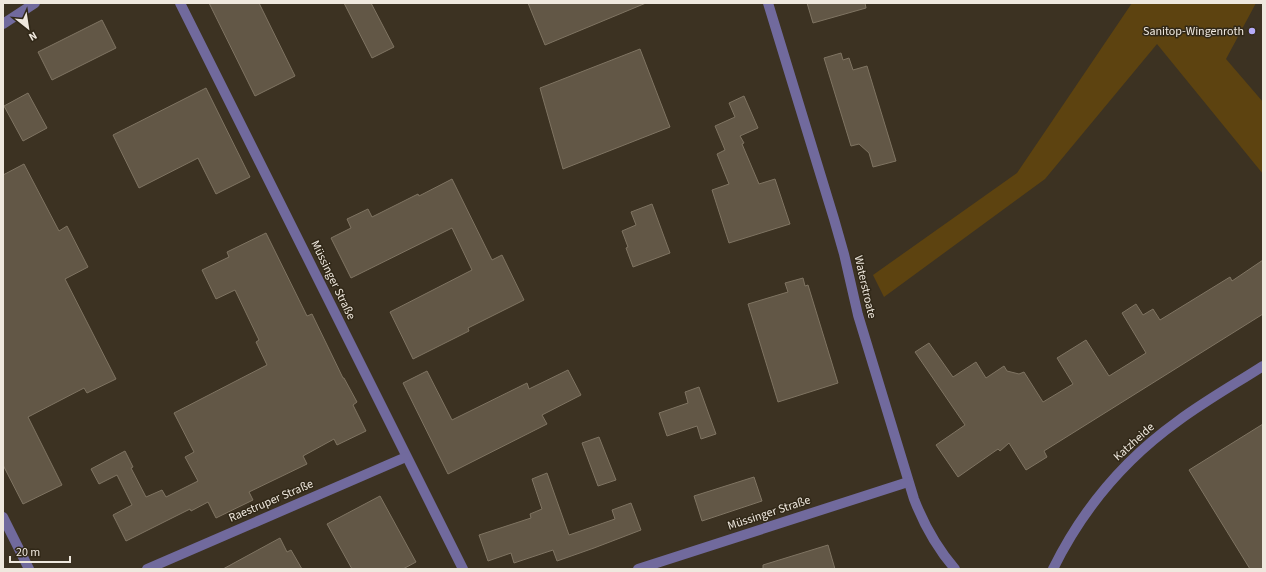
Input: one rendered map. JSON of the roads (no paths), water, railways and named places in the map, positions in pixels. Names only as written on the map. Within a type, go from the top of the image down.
[{"type":"street","points":[[3,24],[35,3]]},
{"type":"street","name":"Müssinger Straße","points":[[180,3],[463,569]]},
{"type":"street","name":"Waterstroate","points":[[768,3],[834,219],[844,254],[858,315],[908,482],[919,513],[926,527],[940,550],[955,569]]},
{"type":"street","name":"Katzheide","points":[[1053,569],[1070,538],[1093,504],[1111,482],[1134,459],[1179,421],[1263,366]]},
{"type":"street","name":"Raestruper Straße","points":[[147,569],[406,457]]},
{"type":"street","name":"Müssinger Straße","points":[[638,569],[908,482]]},
{"type":"street","points":[[3,517],[29,569]]},
{"type":"place","name":"Sanitop-Wingenroth","points":[[1252,31]]}]
